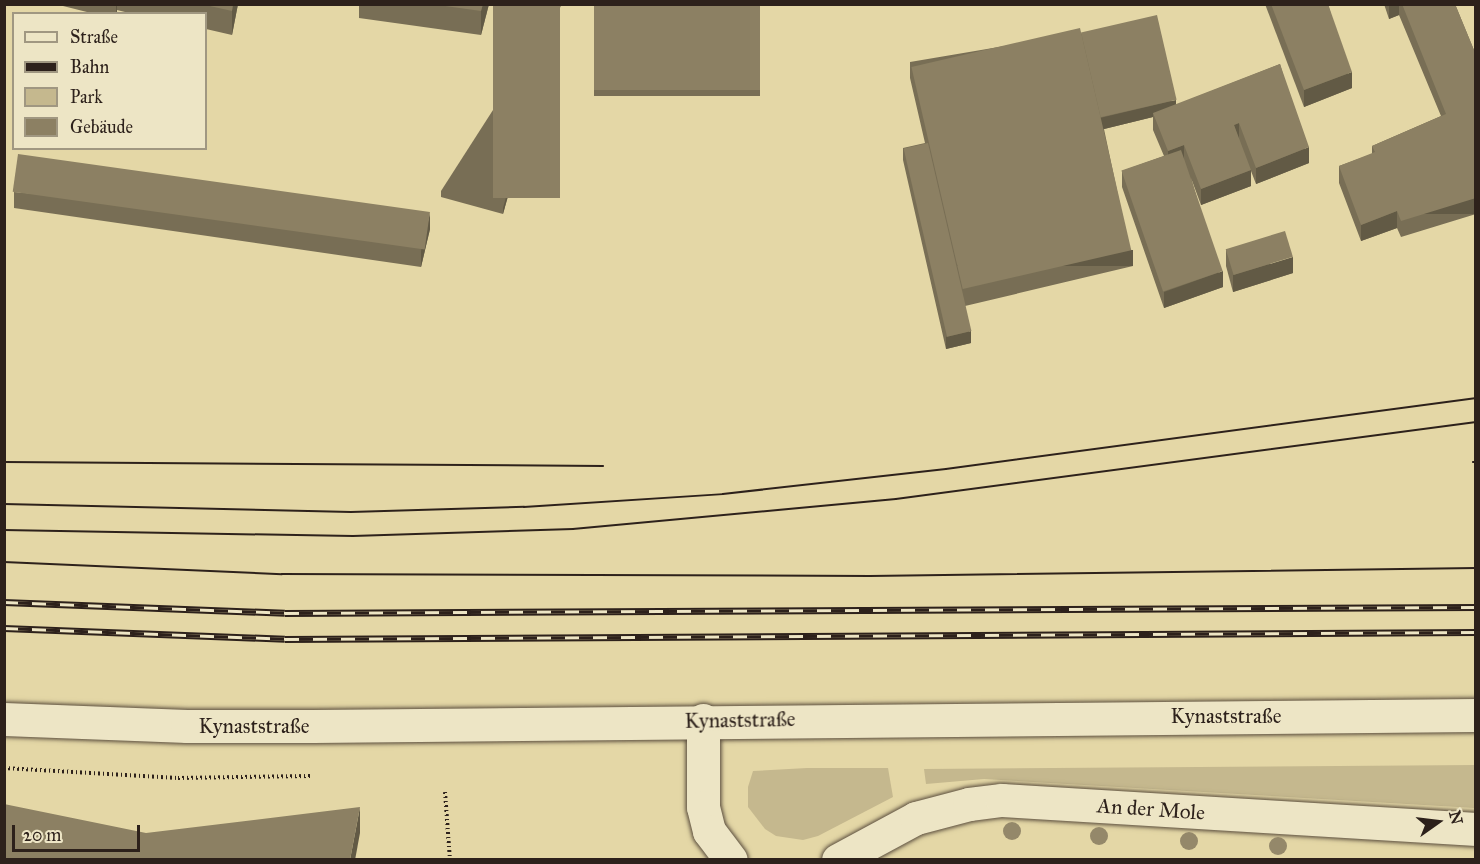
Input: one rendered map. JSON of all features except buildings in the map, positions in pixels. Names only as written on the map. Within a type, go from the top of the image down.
[{"type":"street","name":"Kynaststraße","points":[[4,719],[187,726],[1476,715]]},
{"type":"street","points":[[703,720],[703,807],[709,831],[731,860]]},
{"type":"street","name":"An der Mole","points":[[838,860],[916,818],[969,804],[1002,800],[1476,830]]},
{"type":"path","points":[[4,768],[178,778],[311,776]]},
{"type":"path","points":[[445,792],[450,860]]},
{"type":"green space","points":[[1475,765],[1475,808],[984,779],[926,784],[924,769]]},
{"type":"green space","points":[[888,768],[893,797],[818,836],[803,840],[776,836],[765,829],[748,807],[748,787],[753,771]]},
{"type":"tram line","points":[[4,504],[351,512],[524,507],[723,494],[946,469],[1476,398]]},
{"type":"tram line","points":[[4,530],[353,536],[573,529],[896,499],[1476,422]]},
{"type":"tram line","points":[[4,462],[603,466]]},
{"type":"tram line","points":[[4,562],[282,574],[870,576],[1476,568]]},
{"type":"railway","points":[[4,602],[285,613],[1476,607]]},
{"type":"railway","points":[[4,628],[285,639],[1476,632]]}]
